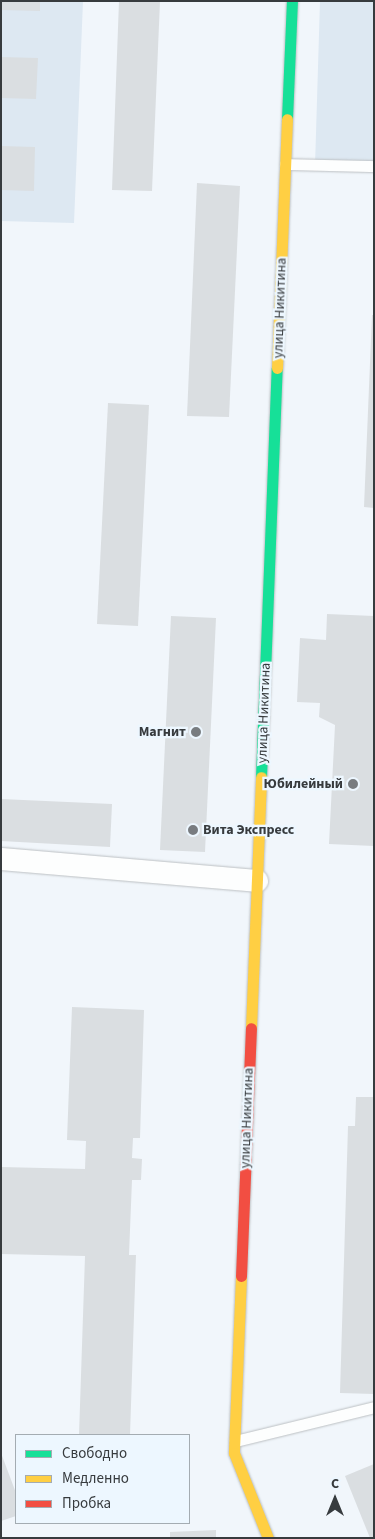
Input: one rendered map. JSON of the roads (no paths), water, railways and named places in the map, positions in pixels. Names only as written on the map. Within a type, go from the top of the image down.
[{"type":"street","name":"улица Никитина","points":[[268,1538],[234,1453],[292,1]]},
{"type":"street","points":[[1,859],[257,882]]},
{"type":"lane","points":[[285,164],[374,166]]},
{"type":"lane","points":[[235,1440],[374,1407]]},
{"type":"place","name":"Магнит","points":[[196,732]]},
{"type":"place","name":"Юбилейный","points":[[353,784]]},
{"type":"place","name":"Вита Экспресс","points":[[193,830]]}]
